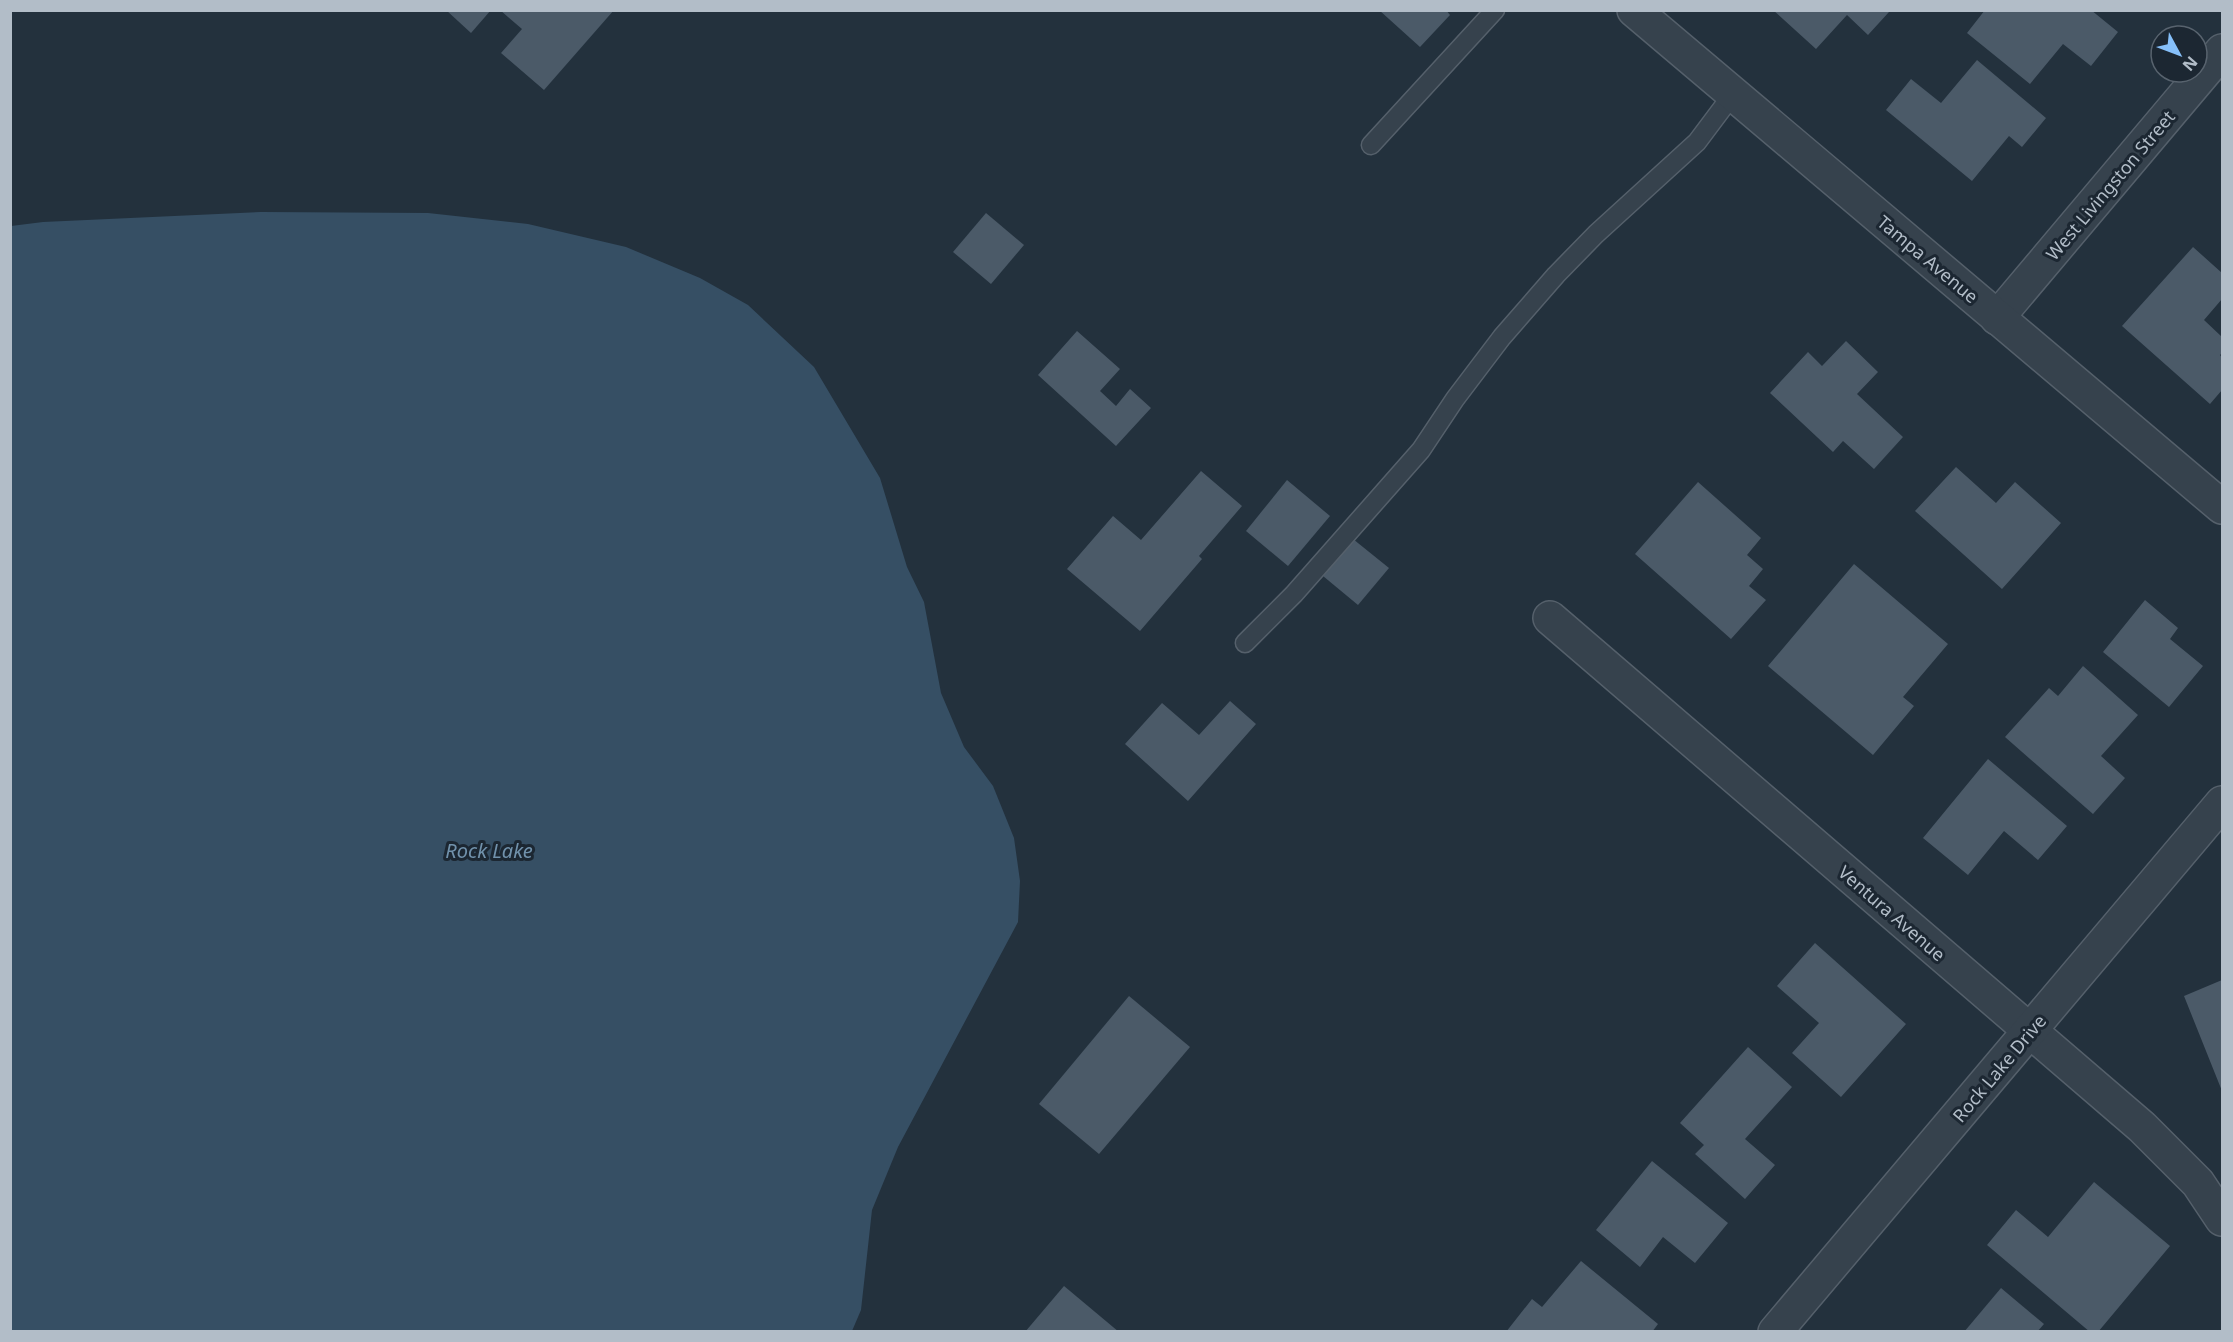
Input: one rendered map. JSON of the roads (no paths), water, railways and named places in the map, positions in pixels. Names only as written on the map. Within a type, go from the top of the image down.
[{"type":"street","name":"Tampa Avenue","points":[[1634,10],[2223,507]]},
{"type":"street","name":"West Livingston Street","points":[[1997,318],[2223,51]]},
{"type":"street","name":"Ventura Avenue","points":[[1550,618],[2142,1127],[2198,1183],[2223,1219]]},
{"type":"street","name":"Rock Lake Drive","points":[[1775,1332],[2223,803]]},
{"type":"lane","points":[[1371,145],[1495,10]]},
{"type":"lane","points":[[1245,643],[1294,594],[1421,450],[1455,399],[1495,346],[1556,275],[1596,234],[1697,142],[1733,94]]},
{"type":"water","name":"Rock Lake","points":[[261,212],[428,213],[528,224],[626,247],[700,278],[748,305],[814,367],[880,478],[907,567],[924,602],[941,693],[964,747],[993,786],[1014,838],[1020,881],[1018,922],[898,1147],[872,1210],[861,1310],[852,1331],[11,1331],[11,226],[43,222]]}]
